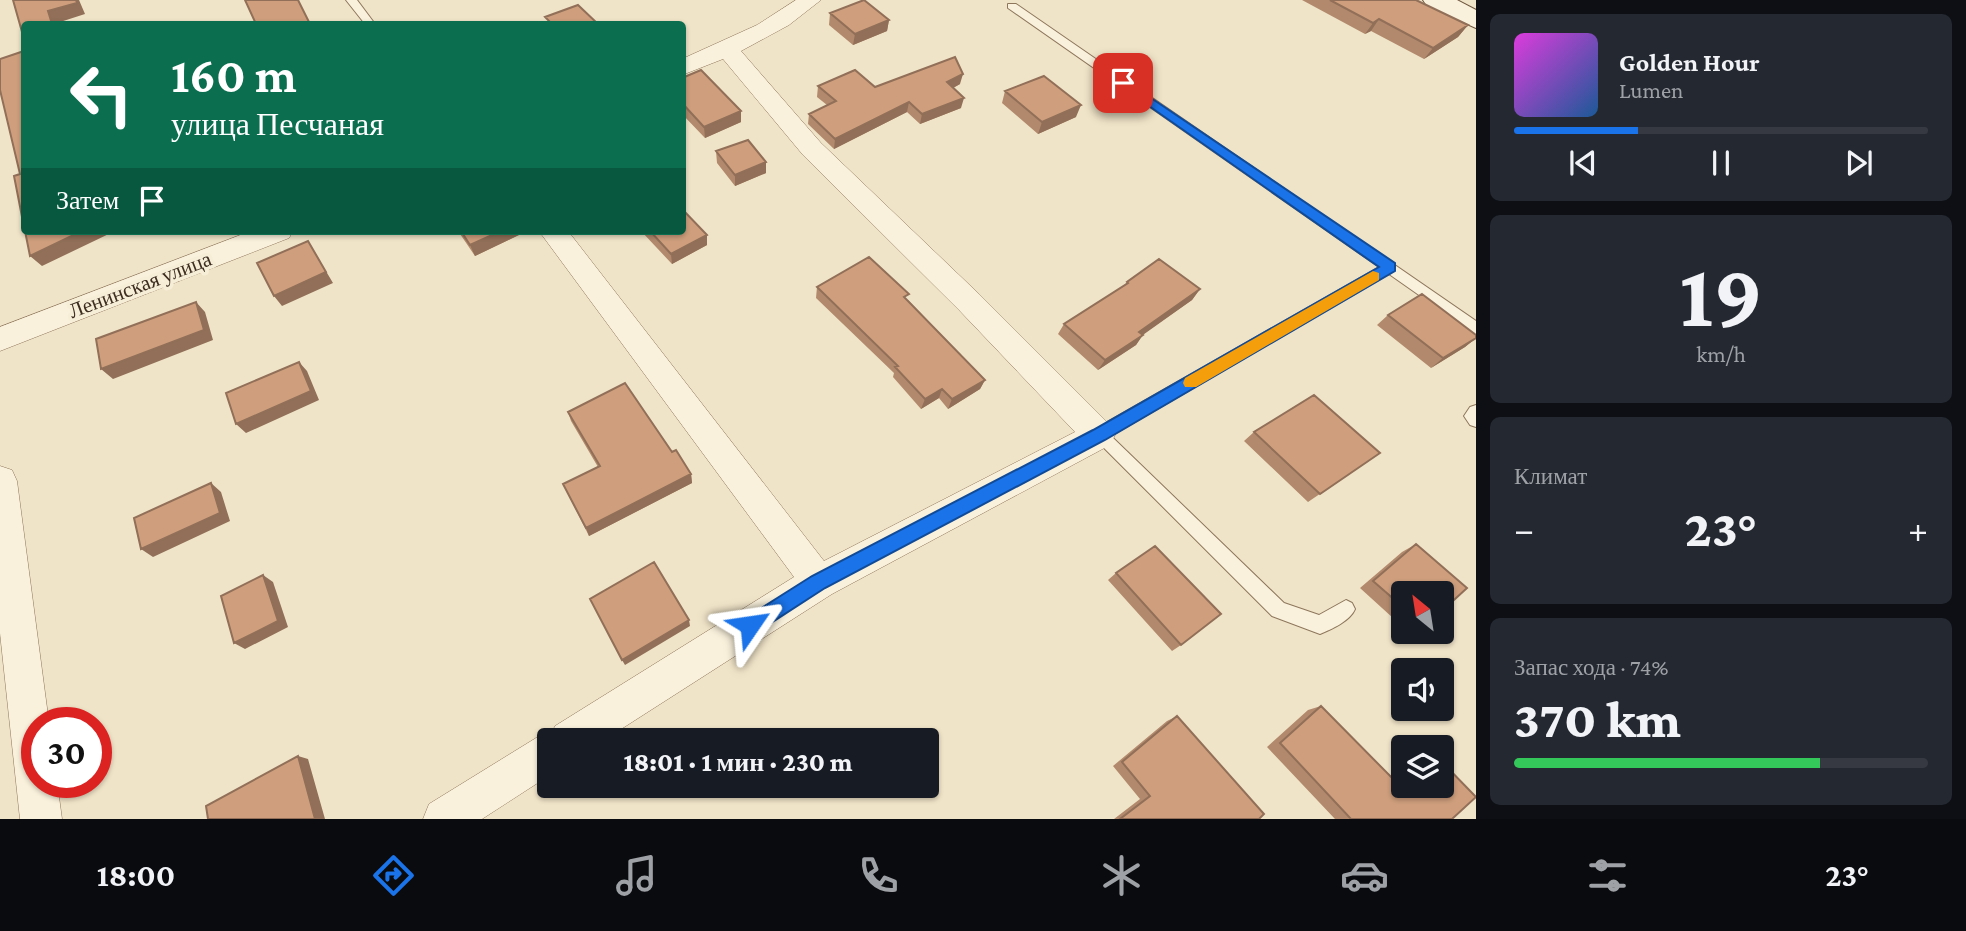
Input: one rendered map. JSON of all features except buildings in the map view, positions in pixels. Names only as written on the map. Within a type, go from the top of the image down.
[{"type":"street","points":[[686,66],[727,49],[787,17],[810,0]]},
{"type":"street","points":[[1436,0],[1476,20]]},
{"type":"street","points":[[588,728],[819,582],[1099,435],[969,302],[812,149],[727,49]]},
{"type":"street","name":"Ленинская улица","points":[[0,339],[269,235]]},
{"type":"street","points":[[556,235],[819,582]]},
{"type":"street","points":[[0,481],[41,819]]},
{"type":"street","points":[[444,819],[537,760]]},
{"type":"lane","points":[[351,0],[368,21]]},
{"type":"lane","points":[[1012,6],[1476,329]]},
{"type":"lane","points":[[1346,609],[1320,625],[1278,610],[1099,435],[1390,267]]},
{"type":"lane","points":[[1476,412],[1472,416],[1476,420]]},
{"type":"slow traffic","points":[[1190,383],[1373,277]]},
{"type":"route","points":[[750,625],[819,582],[1099,435],[1390,267],[1123,83]]}]
